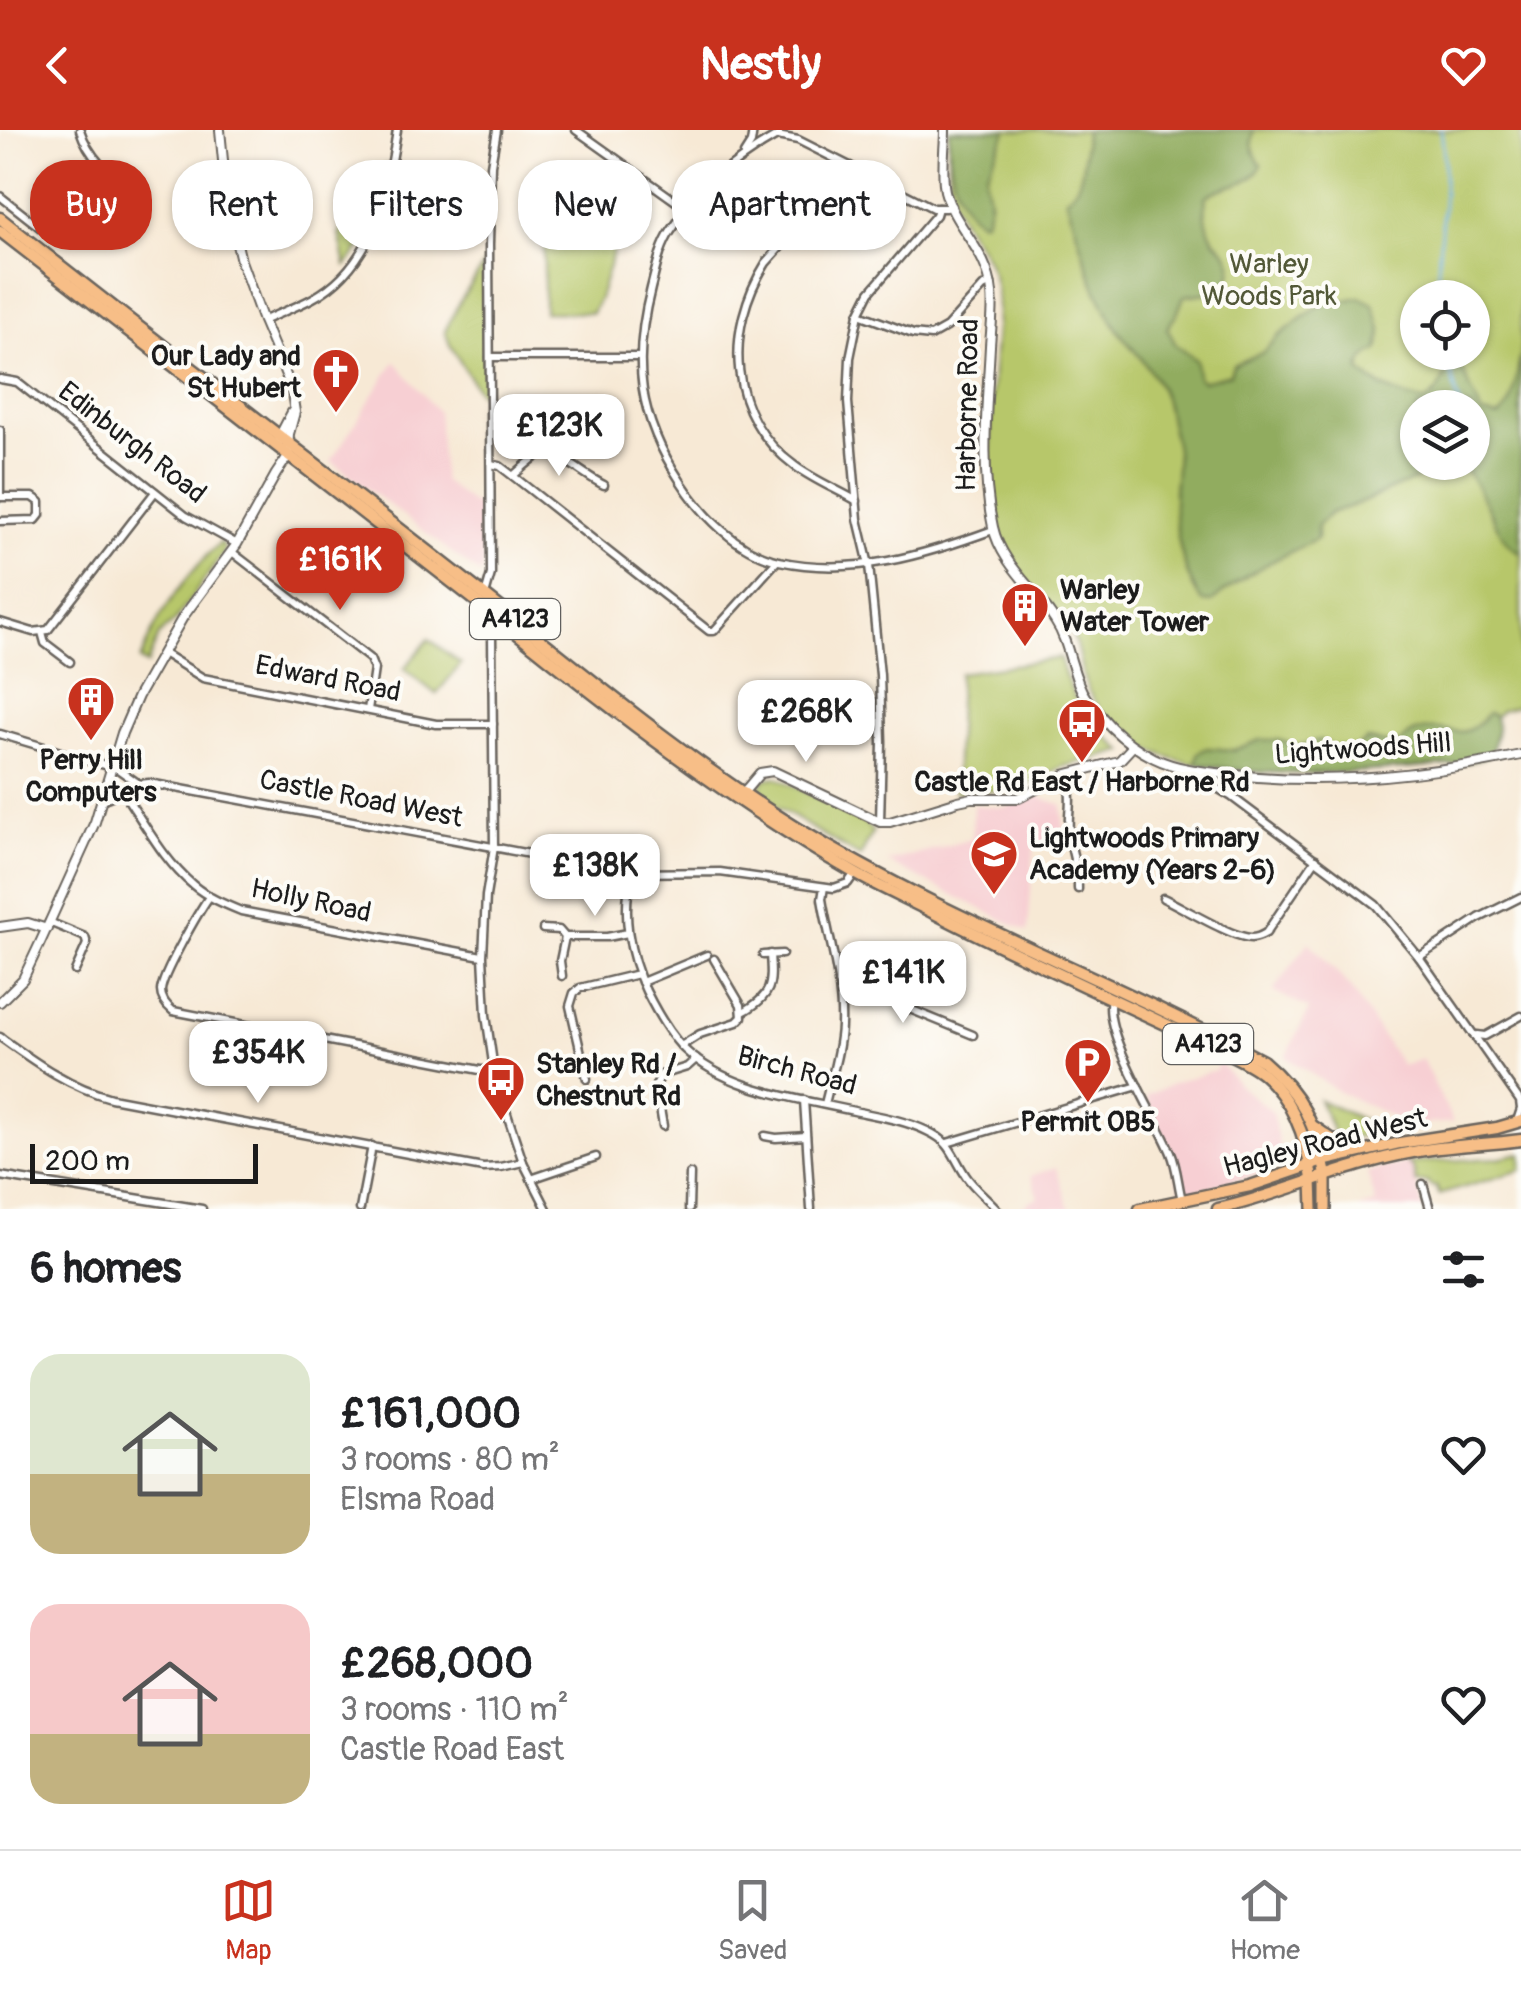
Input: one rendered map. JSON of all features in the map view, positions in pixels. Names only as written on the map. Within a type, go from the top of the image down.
[{"type":"highway","name":"A4123","points":[[0,218],[583,687],[741,796],[857,868],[972,932],[1263,1062],[1298,1099],[1313,1126],[1323,1161]]},
{"type":"highway","name":"A4123","points":[[0,231],[485,595],[741,796]]},
{"type":"highway","points":[[485,595],[502,621]]},
{"type":"highway","name":"A4123","points":[[1114,994],[1260,1071],[1296,1118],[1310,1165]]},
{"type":"highway","name":"Hagley Road West","points":[[1140,1209],[1250,1186],[1323,1161],[1519,1121]]},
{"type":"highway","points":[[1313,1126],[1328,1138],[1367,1151]]},
{"type":"highway","name":"Hagley Road West","points":[[1218,1209],[1413,1152],[1521,1140]]},
{"type":"highway","points":[[1323,1161],[1326,1175]]},
{"type":"highway","points":[[1310,1165],[1312,1179]]},
{"type":"main road","points":[[1326,1175],[1326,1209]]},
{"type":"main road","points":[[1312,1179],[1313,1209]]},
{"type":"street","points":[[80,130],[96,160]]},
{"type":"street","points":[[0,1002],[22,978],[48,925],[102,800],[122,732],[138,696],[184,617],[235,548],[276,474],[284,446],[293,407],[290,381],[241,261],[225,182],[220,130]]},
{"type":"street","points":[[263,320],[314,298],[337,282],[358,258],[379,217],[389,184],[397,130]]},
{"type":"street","points":[[485,595],[491,574],[490,180],[497,130]]},
{"type":"street","points":[[576,130],[672,199]]},
{"type":"street","points":[[790,130],[798,140]]},
{"type":"street","name":"Harborne Road","points":[[945,130],[945,191],[959,223],[984,261],[991,282],[986,468],[993,530],[1005,554],[1064,636],[1086,698],[1134,746],[1154,758],[1207,772],[1214,786],[1376,906],[1476,1035],[1520,1101],[1519,1121]]},
{"type":"street","points":[[744,156],[753,132],[759,139],[776,135],[798,140],[838,160]]},
{"type":"street","points":[[739,160],[776,135]]},
{"type":"street","points":[[906,193],[938,208],[952,206]]},
{"type":"street","points":[[0,196],[30,215]]},
{"type":"street","points":[[880,822],[880,675],[870,565],[858,519],[848,377],[852,339],[870,292],[938,208]]},
{"type":"street","points":[[672,230],[658,263],[641,328],[643,394],[652,430],[673,470],[695,504],[726,534],[778,561],[870,565],[935,551],[993,530]]},
{"type":"street","points":[[778,250],[756,280],[740,323],[738,362],[746,401],[766,439],[794,465],[857,501]]},
{"type":"street","points":[[860,314],[914,334],[931,336],[947,327],[991,282]]},
{"type":"street","points":[[490,357],[640,357]]},
{"type":"street","name":"Edinburgh Road","points":[[0,379],[17,382],[155,492],[235,548],[370,659],[374,668],[368,710]]},
{"type":"street","points":[[0,430],[0,497],[34,497],[40,502],[41,512],[36,520],[0,521]]},
{"type":"street","points":[[513,476],[535,458],[549,453],[604,485]]},
{"type":"street","points":[[491,464],[513,476],[708,631],[714,631],[778,561]]},
{"type":"street","points":[[0,622],[33,632],[48,630],[155,492]]},
{"type":"street","points":[[502,621],[492,634],[494,847],[482,956],[486,1015],[494,1070],[523,1162],[547,1209]]},
{"type":"street","points":[[42,632],[45,643],[70,662]]},
{"type":"street","name":"Edward Road","points":[[162,652],[204,678],[436,724],[493,724]]},
{"type":"street","name":"Castle Road West","points":[[0,734],[112,767],[139,784]]},
{"type":"street","points":[[741,796],[760,774],[773,771],[880,822],[890,822],[958,800],[1019,798],[1064,775],[1119,761],[1134,746]]},
{"type":"street","name":"Lightwoods Hill","points":[[1207,772],[1264,778],[1339,778],[1478,764],[1521,754]]},
{"type":"street","points":[[1064,775],[1072,795],[1068,830],[1078,889]]},
{"type":"street","name":"Castle Road West","points":[[102,800],[139,784],[170,785],[632,873],[720,872],[824,886]]},
{"type":"street","name":"Holly Road","points":[[122,791],[172,864],[191,884],[241,912],[482,956]]},
{"type":"street","points":[[1163,898],[1235,934],[1258,937],[1266,933],[1316,859]]},
{"type":"street","points":[[825,1104],[840,1044],[841,1005],[822,899],[824,886],[848,883],[857,868]]},
{"type":"street","name":"Birch Road","points":[[632,873],[628,933],[640,978],[658,1015],[696,1059],[750,1086],[892,1119],[925,1130],[947,1143]]},
{"type":"street","points":[[1419,958],[1479,918],[1521,896]]},
{"type":"street","points":[[209,897],[161,988],[164,1002],[174,1011],[494,1070]]},
{"type":"street","points":[[0,927],[21,923],[48,925],[86,937],[76,971]]},
{"type":"street","points":[[543,929],[563,932],[562,976]]},
{"type":"street","points":[[565,937],[606,938],[628,933]]},
{"type":"street","points":[[694,948],[698,958]]},
{"type":"street","points":[[681,1046],[700,1034],[737,1022],[743,1012],[770,990],[766,954],[782,954]]},
{"type":"street","points":[[587,1079],[570,1006],[580,988],[640,978],[711,957],[743,1012]]},
{"type":"street","points":[[838,983],[974,1035]]},
{"type":"street","points":[[1114,994],[1109,1006],[1110,1019],[1172,1155],[1182,1201]]},
{"type":"street","points":[[1476,1035],[1485,1036],[1521,1016]]},
{"type":"street","points":[[0,1037],[54,1074],[95,1094],[482,1168],[523,1162]]},
{"type":"street","points":[[663,1126],[656,1084],[661,1075],[687,1068],[696,1059]]},
{"type":"street","points":[[997,1209],[968,1179],[947,1143],[1138,1086]]},
{"type":"street","points":[[804,1100],[811,1209]]},
{"type":"street","points":[[765,1136],[806,1136]]},
{"type":"street","points":[[360,1209],[372,1146]]},
{"type":"street","points":[[531,1179],[596,1157]]},
{"type":"street","points":[[690,1174],[690,1209]]},
{"type":"street","points":[[0,1176],[202,1209]]},
{"type":"street","points":[[1422,1184],[1430,1193],[1430,1209]]},
{"type":"shaded area","points":[[395,361],[438,412],[443,481],[473,504],[482,503],[480,574],[331,461]]},
{"type":"shaded area","name":"Lightwoods Primary Academy (Years 2-6)","points":[[1037,796],[1062,805],[1065,845],[1034,847],[1028,932],[887,862],[972,839],[973,805],[1003,808]]},
{"type":"shaded area","points":[[1309,942],[1349,986],[1402,1066],[1422,1059],[1453,1122],[1410,1125],[1339,1092],[1286,1057],[1309,1009],[1273,991]]},
{"type":"shaded area","points":[[1218,1061],[1240,1086],[1272,1112],[1281,1154],[1266,1172],[1183,1194],[1146,1096],[1216,1070]]},
{"type":"shaded area","points":[[1407,1163],[1413,1168],[1423,1209],[1356,1209],[1376,1204],[1367,1172]]},
{"type":"shaded area","points":[[1056,1167],[1070,1209],[1022,1209],[1039,1197],[1031,1176]]},
{"type":"green space","name":"Warley Woods Park","points":[[949,130],[1521,130],[1521,705],[1502,710],[1495,717],[1492,753],[1421,768],[1253,772],[1179,760],[1147,748],[1104,714],[1086,684],[1068,626],[1016,566],[998,529],[990,442],[996,293],[986,258],[954,202],[948,172]]},
{"type":"green space","points":[[949,130],[1007,130],[986,175],[989,204],[985,220],[972,214],[958,193],[951,167]]},
{"type":"green space","points":[[1085,130],[1254,130],[1253,148],[1261,165],[1257,173],[1206,197],[1209,228],[1231,262],[1228,282],[1217,291],[1184,296],[1167,328],[1176,345],[1196,360],[1198,378],[1203,381],[1230,374],[1233,365],[1262,353],[1319,306],[1360,297],[1373,304],[1382,331],[1378,350],[1366,358],[1360,371],[1400,394],[1400,480],[1413,480],[1330,513],[1317,526],[1317,539],[1250,574],[1212,602],[1202,601],[1184,564],[1176,520],[1176,453],[1165,400],[1152,373],[1117,329],[1101,299],[1066,198],[1078,184]]},
{"type":"green space","points":[[342,250],[358,250],[346,266]]},
{"type":"green space","points":[[544,250],[614,250],[592,313],[544,312]]},
{"type":"green space","points":[[485,263],[484,394],[479,393],[445,331]]},
{"type":"green space","points":[[1521,357],[1521,553],[1505,539],[1472,480],[1490,480],[1490,416],[1498,417],[1509,405]]},
{"type":"green space","points":[[1462,370],[1471,390],[1438,390],[1447,372]]},
{"type":"green space","points":[[221,542],[223,554],[175,621],[159,635],[147,664],[140,661],[173,597]]},
{"type":"green space","points":[[429,639],[461,664],[436,694],[404,669]]},
{"type":"green space","points":[[1060,658],[1083,710],[1124,751],[1062,767],[1018,790],[955,792],[959,673]]},
{"type":"green space","points":[[1488,713],[1495,716],[1497,728],[1492,752],[1460,764],[1310,773],[1252,771],[1196,763],[1198,753],[1207,748],[1234,750],[1260,740],[1298,746],[1320,740],[1334,747],[1355,748],[1367,740],[1397,745],[1413,733],[1428,729],[1462,732]]},
{"type":"green space","points":[[776,777],[862,820],[873,832],[860,857],[760,797],[757,791],[764,779]]},
{"type":"green space","points":[[1319,1100],[1389,1132],[1343,1139],[1334,1134]]},
{"type":"green space","points":[[1521,1153],[1521,1170],[1439,1195],[1437,1187],[1427,1182],[1416,1183],[1413,1168],[1407,1163],[1497,1158]]},
{"type":"waterway","points":[[1438,280],[1444,193],[1441,130]]},
{"type":"waterway","points":[[1450,370],[1455,390]]},
{"type":"place","name":"Our Lady and St Hubert","points":[[336,414]]},
{"type":"place","name":"Warley Water Tower","points":[[1025,648]]},
{"type":"place","name":"Perry Hill Computers","points":[[91,742]]},
{"type":"place","name":"Castle Rd East / Harborne Rd","points":[[1082,764]]},
{"type":"place","name":"Lightwoods Primary Academy (Years 2-6)","points":[[994,896]]},
{"type":"place","name":"Permit OB5","points":[[1088,1104]]},
{"type":"place","name":"Stanley Rd / Chestnut Rd","points":[[501,1122]]}]
